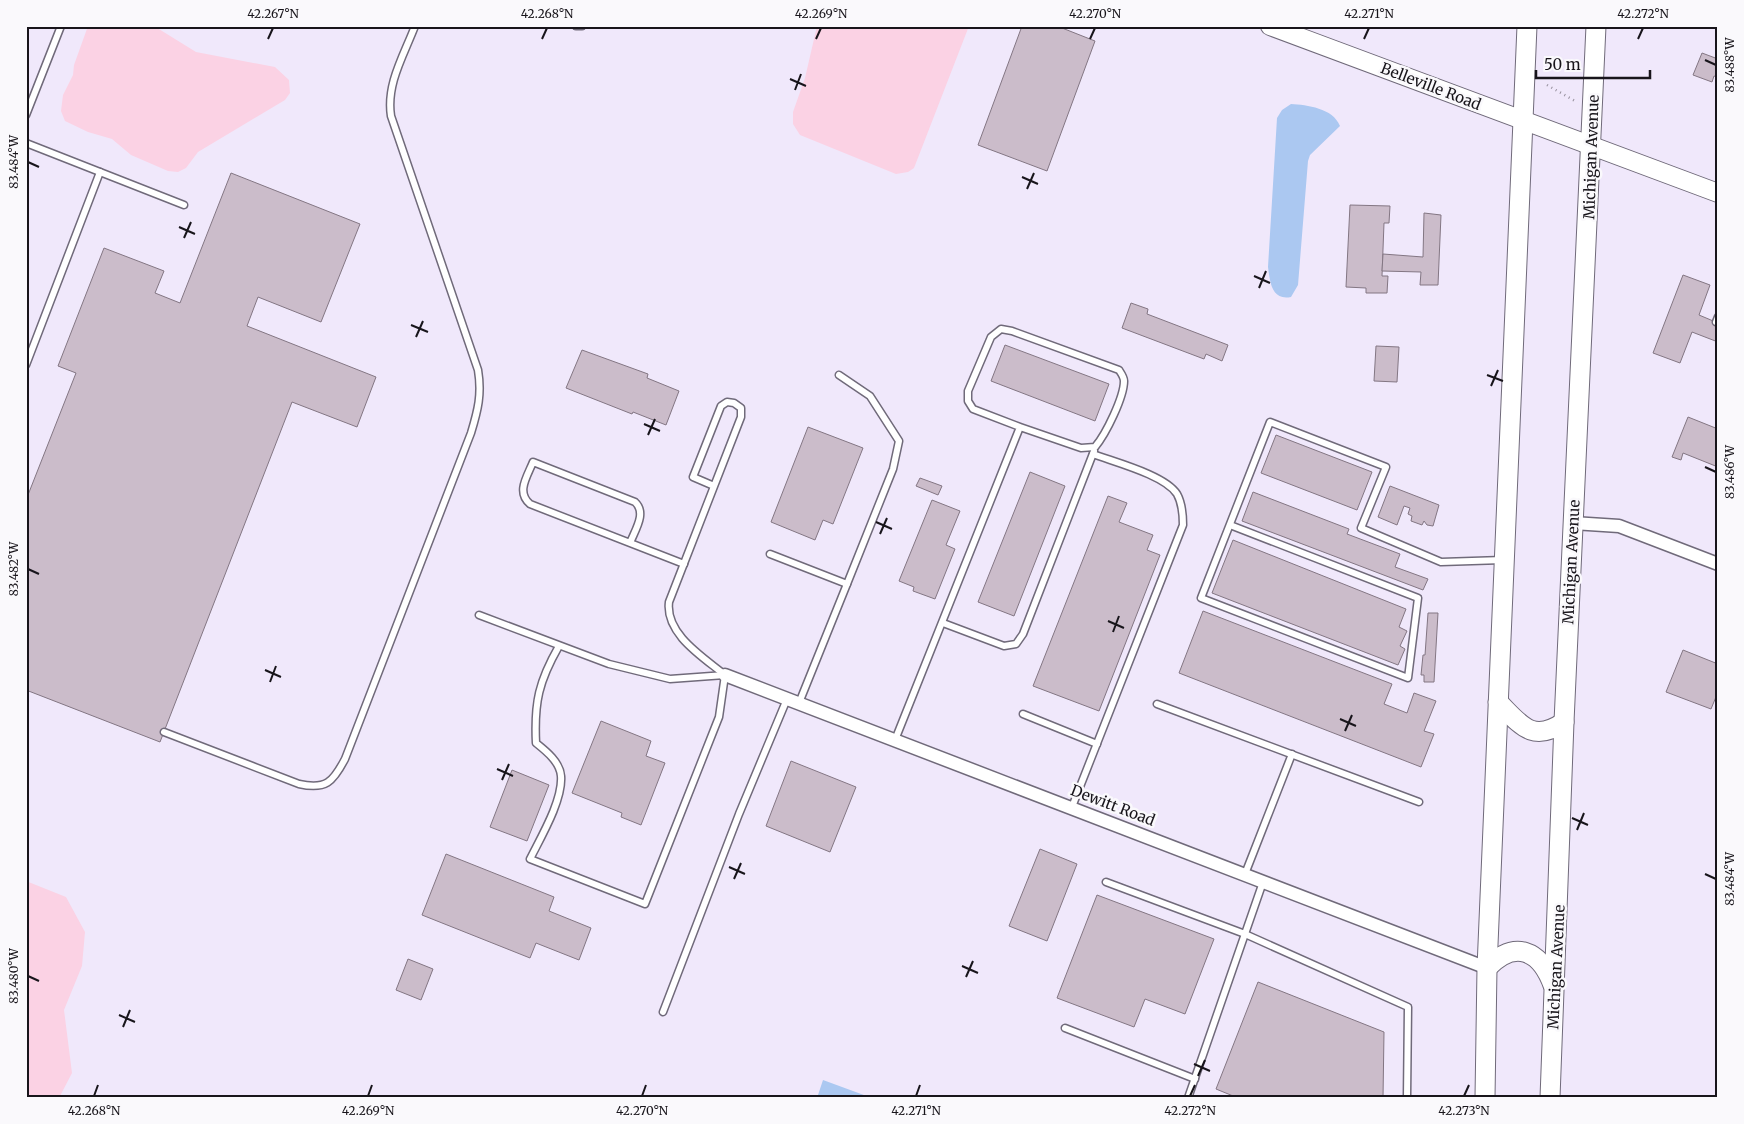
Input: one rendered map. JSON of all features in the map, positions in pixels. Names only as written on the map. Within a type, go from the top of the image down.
[{"type":"main road","name":"Belleville Road","points":[[1270,26],[1718,193]]},
{"type":"main road","points":[[1485,1098],[1487,968],[1527,26]]},
{"type":"main road","name":"Michigan Avenue","points":[[1550,1098],[1564,722],[1592,146],[1596,26]]},
{"type":"main road","points":[[1498,702],[1522,726],[1534,732],[1542,733],[1554,729],[1564,722]]},
{"type":"main road","points":[[1487,968],[1504,953],[1513,951],[1524,952],[1534,956],[1547,969],[1554,989]]},
{"type":"street","points":[[1573,523],[1618,526],[1718,564]]},
{"type":"street","name":"Dewitt Road","points":[[725,675],[1487,968]]},
{"type":"lane","points":[[26,115],[61,26]]},
{"type":"lane","points":[[164,732],[299,784],[312,787],[323,786],[331,780],[345,759],[471,433],[480,404],[481,388],[478,370],[392,116],[389,101],[394,79],[415,26]]},
{"type":"lane","points":[[576,26],[582,26]]},
{"type":"lane","points":[[26,143],[184,204]]},
{"type":"lane","points":[[26,365],[29,348],[100,172]]},
{"type":"lane","points":[[943,623],[1004,646],[1016,644],[1023,634],[1094,450],[1103,437],[1122,392],[1124,379],[1119,370],[1001,329],[991,336],[968,391],[968,401],[973,409],[1081,448],[1094,450],[1157,479],[1171,487],[1178,495],[1182,510],[1183,525],[1072,807]]},
{"type":"lane","points":[[663,1012],[739,814],[847,584],[893,469],[899,441],[870,396],[839,375]]},
{"type":"lane","points":[[714,486],[693,477],[721,406],[728,402],[734,403],[741,408],[741,418],[669,602],[668,613],[671,624],[687,643],[725,675]]},
{"type":"lane","points":[[1230,525],[1418,598],[1408,678],[1201,598],[1270,422],[1386,467],[1361,528],[1441,562],[1504,560]]},
{"type":"lane","points":[[895,740],[1020,427]]},
{"type":"lane","points":[[630,543],[641,512],[640,507],[635,502],[533,462],[522,491],[523,498],[530,504],[630,543],[684,564]]},
{"type":"lane","points":[[770,554],[847,584]]},
{"type":"lane","points":[[479,615],[608,664],[670,679],[725,675]]},
{"type":"lane","points":[[559,646],[545,671],[534,710],[536,743],[551,755],[562,775],[556,802],[530,859],[645,904],[719,717],[725,675]]},
{"type":"lane","points":[[1158,704],[1419,802]]},
{"type":"lane","points":[[1023,714],[1097,744]]},
{"type":"lane","points":[[1245,874],[1292,754]]},
{"type":"lane","points":[[1188,1098],[1263,881]]},
{"type":"lane","points":[[1106,882],[1245,934],[1408,1007],[1406,1098]]},
{"type":"lane","points":[[1065,1028],[1195,1079]]},
{"type":"path","points":[[1546,85],[1575,101]]},
{"type":"shaded area","points":[[88,26],[154,26],[196,52],[275,67],[289,80],[290,93],[285,100],[198,152],[186,168],[178,172],[168,171],[131,155],[112,139],[88,132],[65,121],[61,111],[63,95],[73,75],[74,65]]},
{"type":"shaded area","points":[[817,26],[969,26],[914,168],[908,172],[896,174],[800,135],[793,124],[793,112],[805,78]]},
{"type":"shaded area","points":[[26,881],[66,897],[85,932],[82,966],[64,1010],[72,1073],[59,1098],[26,1098]]},
{"type":"water","points":[[1291,104],[1304,105],[1326,111],[1337,120],[1340,126],[1310,155],[1308,161],[1298,285],[1291,297],[1284,297],[1275,293],[1268,267],[1277,118],[1282,110]]},
{"type":"water","points":[[823,1080],[872,1098],[817,1098]]},
{"type":"building","points":[[1022,26],[1057,26],[1095,41],[1047,171],[978,145]]},
{"type":"building","points":[[1702,53],[1718,59],[1718,77],[1714,76],[1712,82],[1693,75]]},
{"type":"building","points":[[231,173],[360,224],[321,322],[258,297],[247,326],[376,377],[357,427],[292,402],[160,742],[26,690],[26,500],[76,373],[58,366],[104,248],[164,271],[155,293],[180,303]]},
{"type":"building","points":[[1350,205],[1390,206],[1389,223],[1384,223],[1382,276],[1388,276],[1387,293],[1366,293],[1366,288],[1346,287]]},
{"type":"building","points":[[1424,213],[1441,215],[1438,285],[1420,285],[1421,272],[1382,271],[1383,254],[1423,257]]},
{"type":"building","points":[[1683,275],[1710,285],[1699,315],[1718,323],[1718,342],[1692,332],[1680,363],[1653,353]]},
{"type":"building","points":[[1131,303],[1148,309],[1147,314],[1228,345],[1222,361],[1206,354],[1204,359],[1122,328]]},
{"type":"building","points":[[1005,345],[1109,384],[1095,421],[991,381]]},
{"type":"building","points":[[1376,346],[1399,347],[1397,382],[1374,381]]},
{"type":"building","points":[[582,350],[648,374],[647,378],[679,391],[666,425],[566,388]]},
{"type":"building","points":[[1688,417],[1718,429],[1718,467],[1683,453],[1681,460],[1672,457]]},
{"type":"building","points":[[808,427],[863,448],[833,524],[823,520],[815,540],[771,522]]},
{"type":"building","points":[[1276,435],[1372,472],[1357,510],[1261,473]]},
{"type":"building","points":[[1030,472],[1065,486],[1014,616],[978,602]]},
{"type":"building","points":[[920,478],[942,486],[938,495],[916,486]]},
{"type":"building","points":[[1390,486],[1439,505],[1433,526],[1427,525],[1424,521],[1422,525],[1411,521],[1412,516],[1408,514],[1410,508],[1404,506],[1397,525],[1378,517]]},
{"type":"building","points":[[1253,492],[1349,529],[1347,534],[1400,554],[1395,567],[1428,579],[1423,590],[1242,521]]},
{"type":"building","points":[[1108,496],[1127,503],[1119,522],[1153,535],[1147,550],[1160,555],[1099,711],[1033,686]]},
{"type":"building","points":[[932,500],[960,511],[946,545],[955,549],[935,599],[913,591],[914,587],[899,581]]},
{"type":"building","points":[[1233,540],[1406,609],[1399,627],[1407,631],[1400,646],[1405,649],[1398,665],[1212,593]]},
{"type":"building","points":[[1203,611],[1392,684],[1384,704],[1407,713],[1414,693],[1436,701],[1424,731],[1434,734],[1421,767],[1179,673]]},
{"type":"building","points":[[1428,613],[1438,613],[1434,682],[1424,682],[1424,675],[1421,675],[1423,655],[1425,655]]},
{"type":"building","points":[[1683,650],[1718,664],[1718,692],[1711,709],[1666,692]]},
{"type":"building","points":[[601,721],[651,741],[646,756],[665,763],[641,825],[621,817],[622,813],[572,793]]},
{"type":"building","points":[[791,761],[856,787],[830,852],[766,826]]},
{"type":"building","points":[[512,770],[549,785],[527,841],[490,827]]},
{"type":"building","points":[[1040,849],[1077,864],[1047,941],[1009,926]]},
{"type":"building","points":[[446,854],[554,897],[549,911],[591,928],[579,960],[536,943],[530,958],[422,915]]},
{"type":"building","points":[[1097,895],[1214,939],[1185,1014],[1145,999],[1134,1027],[1057,998]]},
{"type":"building","points":[[408,959],[433,969],[421,1000],[396,990]]},
{"type":"building","points":[[1258,982],[1384,1032],[1383,1098],[1238,1098],[1216,1089]]}]
